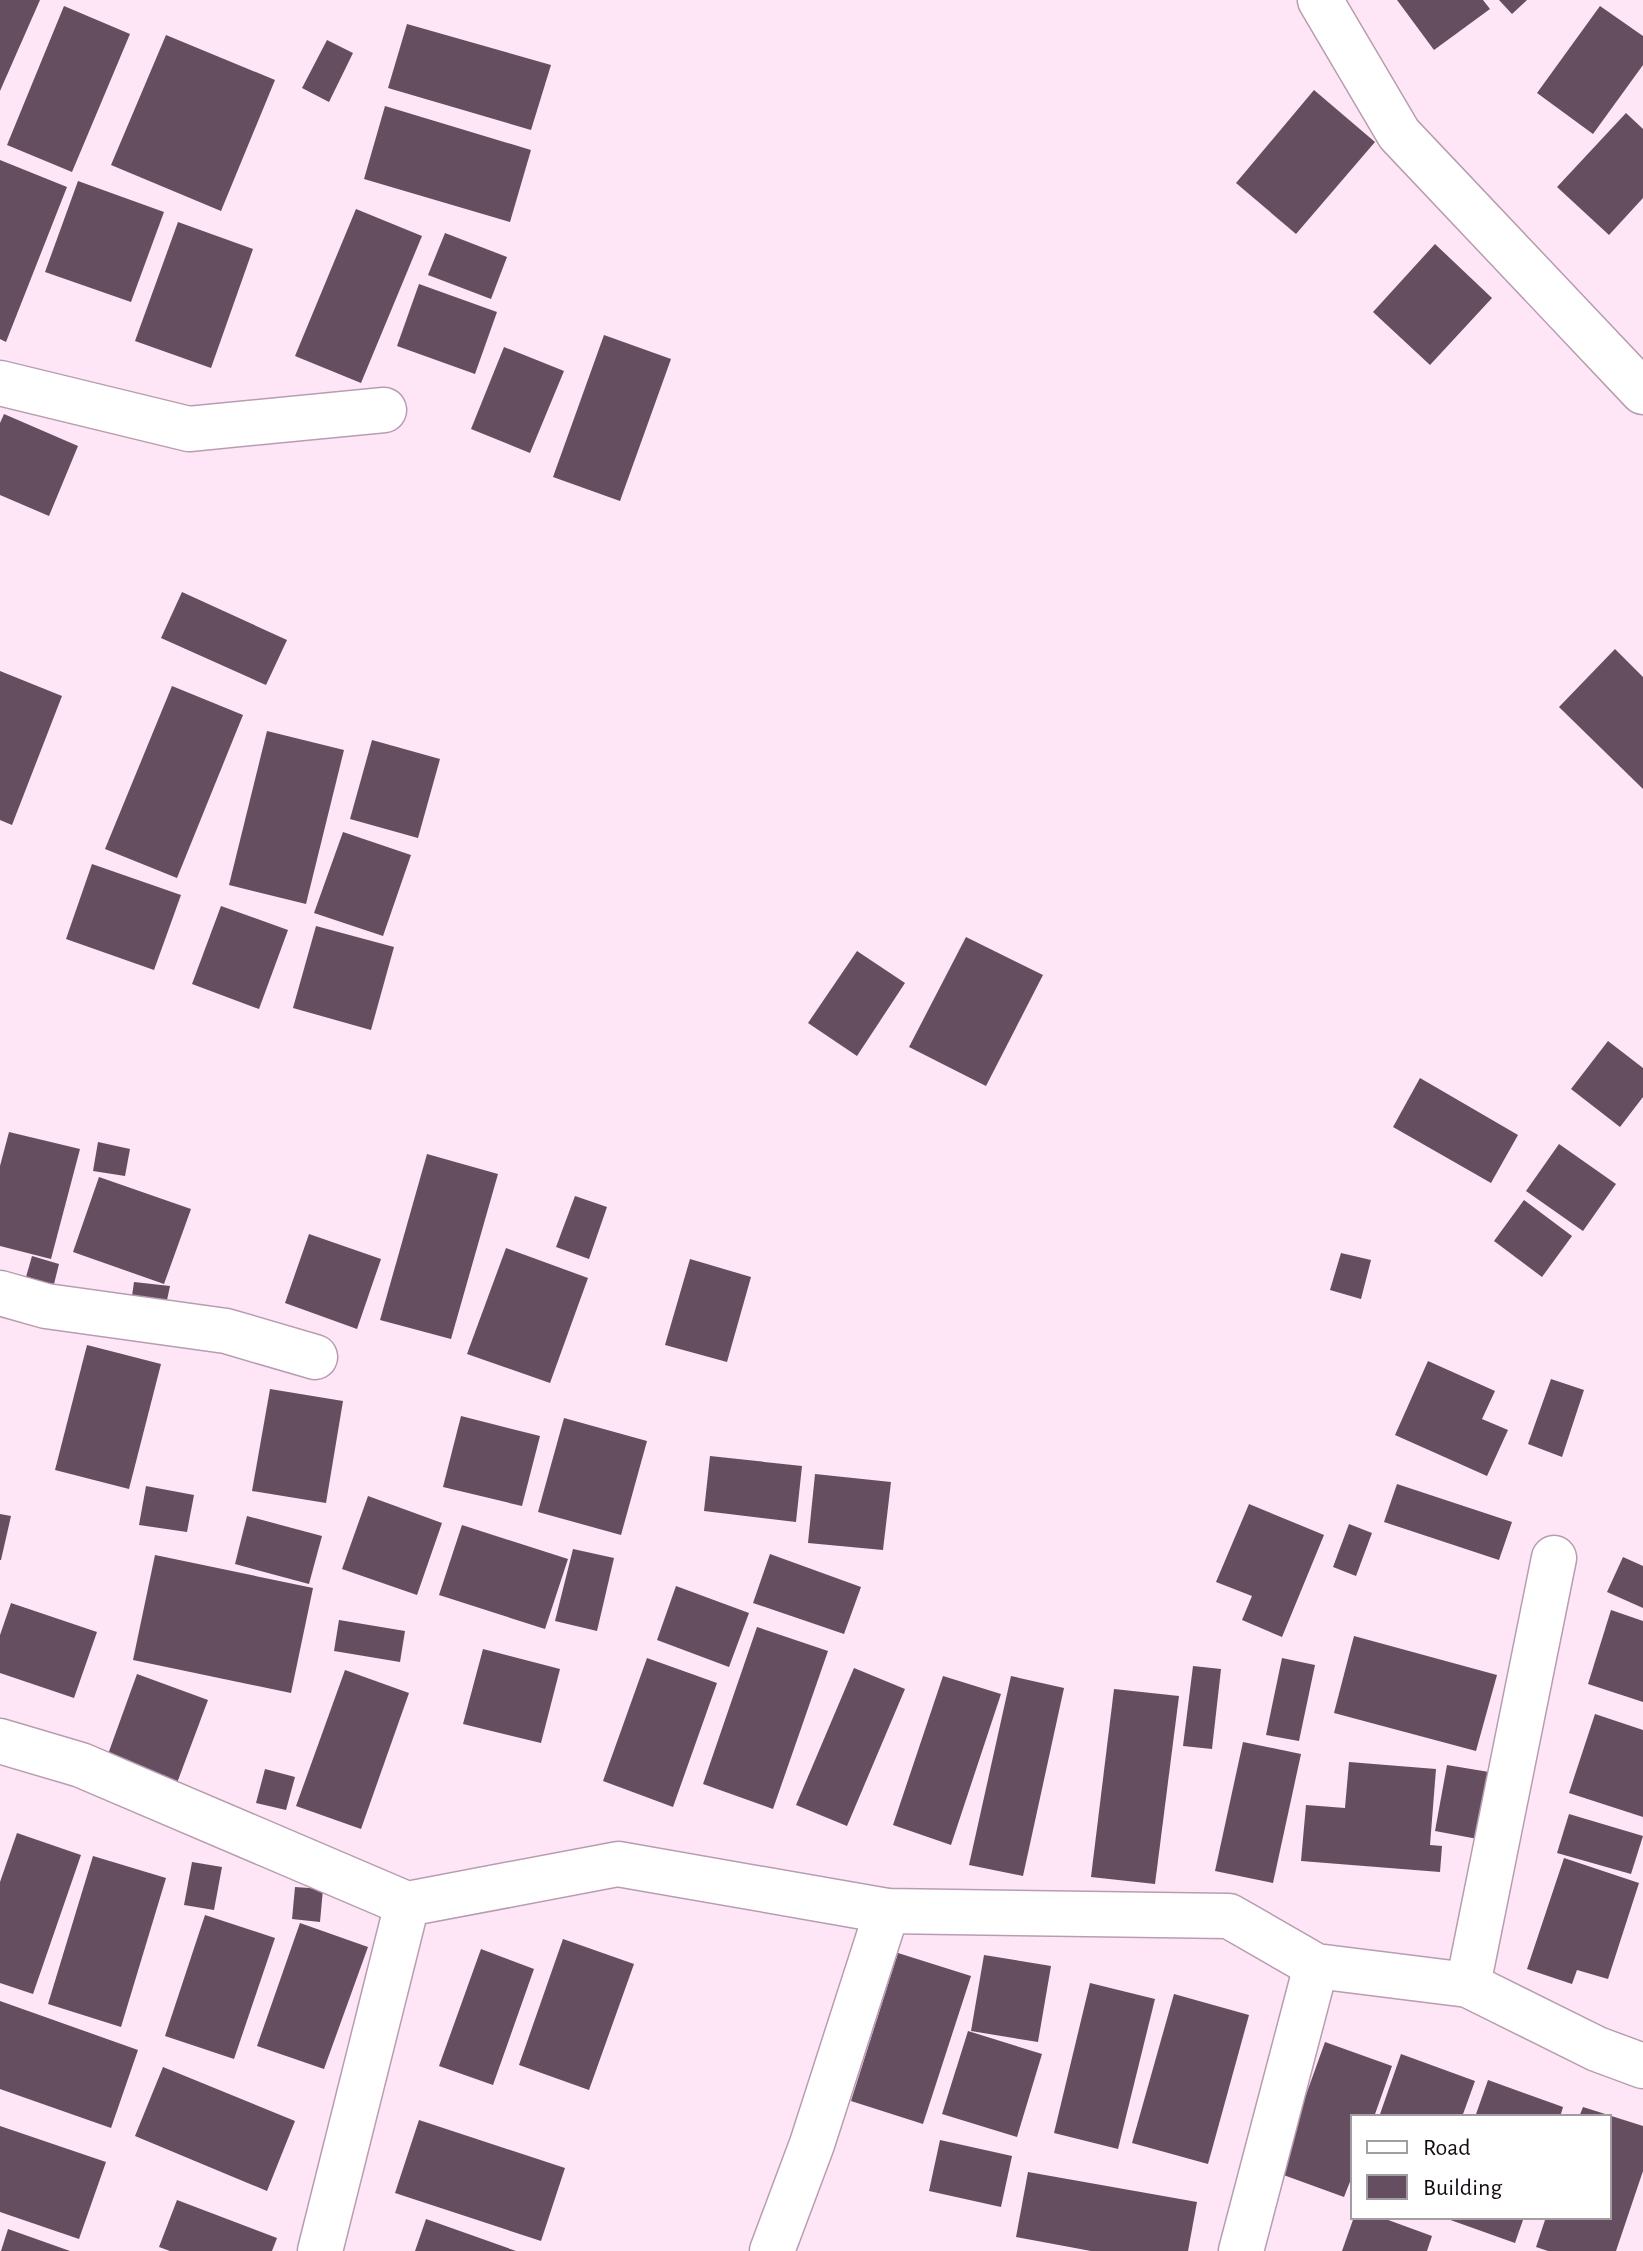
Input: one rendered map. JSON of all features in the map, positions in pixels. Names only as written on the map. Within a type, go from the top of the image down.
[{"type":"street","points":[[1320,0],[1399,134],[1643,392]]},
{"type":"street","points":[[0,383],[189,429],[384,410]]},
{"type":"street","points":[[0,1293],[46,1306],[226,1331],[315,1357]]},
{"type":"street","points":[[1468,1985],[1554,1558]]},
{"type":"street","points":[[2,1750],[81,1765],[407,1904],[618,1864],[887,1911],[1229,1916],[1316,1966],[1468,1985],[1597,2049],[1643,2066]]},
{"type":"street","points":[[320,2251],[407,1904]]},
{"type":"street","points":[[772,2251],[812,2144],[887,1911]]},
{"type":"street","points":[[1241,2251],[1316,1966]]},
{"type":"building","points":[[0,0],[40,0],[0,91]]},
{"type":"building","points":[[1397,0],[1483,0],[1490,9],[1434,50]]},
{"type":"building","points":[[1499,0],[1527,0],[1512,14]]},
{"type":"building","points":[[64,6],[130,34],[72,172],[7,145]]},
{"type":"building","points":[[1600,6],[1643,36],[1643,65],[1593,134],[1537,93]]},
{"type":"building","points":[[407,24],[551,65],[531,130],[388,88]]},
{"type":"building","points":[[166,35],[275,80],[221,211],[111,165]]},
{"type":"building","points":[[327,40],[353,53],[329,102],[302,88]]},
{"type":"building","points":[[1314,90],[1375,142],[1296,234],[1236,183]]},
{"type":"building","points":[[385,106],[531,150],[510,222],[364,179]]},
{"type":"building","points":[[1626,113],[1643,129],[1643,198],[1609,235],[1557,187]]},
{"type":"building","points":[[0,160],[67,187],[6,342],[0,339]]},
{"type":"building","points":[[78,181],[164,212],[131,302],[45,272]]},
{"type":"building","points":[[356,209],[422,236],[361,383],[295,356]]},
{"type":"building","points":[[178,222],[253,249],[211,368],[135,341]]},
{"type":"building","points":[[445,233],[507,257],[491,299],[428,275]]},
{"type":"building","points":[[1435,244],[1492,298],[1430,365],[1373,312]]},
{"type":"building","points":[[419,284],[497,312],[475,374],[397,346]]},
{"type":"building","points":[[604,335],[671,359],[620,501],[553,477]]},
{"type":"building","points":[[504,347],[564,371],[530,453],[471,429]]},
{"type":"building","points":[[4,414],[78,446],[49,516],[0,495],[0,423]]},
{"type":"building","points":[[182,592],[287,640],[266,685],[161,638]]},
{"type":"building","points":[[1615,649],[1643,677],[1643,789],[1559,707]]},
{"type":"building","points":[[0,671],[62,696],[12,825],[0,820]]},
{"type":"building","points":[[172,686],[243,715],[177,878],[105,849]]},
{"type":"building","points":[[267,731],[344,750],[306,904],[229,885]]},
{"type":"building","points":[[372,740],[440,759],[418,838],[350,819]]},
{"type":"building","points":[[343,832],[411,855],[383,936],[314,913]]},
{"type":"building","points":[[92,864],[181,895],[154,970],[66,939]]},
{"type":"building","points":[[221,906],[288,930],[259,1009],[192,984]]},
{"type":"building","points":[[316,926],[394,947],[371,1030],[293,1008]]},
{"type":"building","points":[[966,937],[1043,975],[986,1086],[909,1047]]},
{"type":"building","points":[[857,951],[905,983],[857,1056],[808,1023]]},
{"type":"building","points":[[1608,1041],[1643,1068],[1643,1097],[1620,1127],[1571,1089]]},
{"type":"building","points":[[1420,1078],[1518,1135],[1491,1183],[1393,1127]]},
{"type":"building","points":[[9,1132],[80,1149],[51,1259],[0,1246],[0,1166]]},
{"type":"building","points":[[98,1142],[130,1149],[125,1176],[93,1171]]},
{"type":"building","points":[[1559,1144],[1616,1184],[1583,1231],[1526,1191]]},
{"type":"building","points":[[427,1154],[498,1174],[451,1339],[380,1320]]},
{"type":"building","points":[[99,1177],[191,1209],[164,1284],[73,1252]]},
{"type":"building","points":[[575,1196],[607,1207],[589,1259],[556,1247]]},
{"type":"building","points":[[1524,1200],[1572,1236],[1542,1277],[1494,1241]]},
{"type":"building","points":[[309,1234],[381,1259],[357,1329],[285,1303]]},
{"type":"building","points":[[506,1248],[588,1278],[550,1383],[467,1354]]},
{"type":"building","points":[[1341,1253],[1371,1260],[1361,1299],[1330,1290]]},
{"type":"building","points":[[32,1256],[59,1264],[52,1292],[24,1284]]},
{"type":"building","points":[[690,1259],[751,1277],[727,1362],[665,1345]]},
{"type":"building","points":[[134,1282],[170,1286],[167,1300],[132,1296]]},
{"type":"building","points":[[87,1345],[161,1364],[129,1489],[55,1470]]},
{"type":"building","points":[[1428,1361],[1495,1391],[1482,1419],[1508,1430],[1487,1476],[1395,1435]]},
{"type":"building","points":[[1551,1379],[1584,1390],[1562,1457],[1528,1444]]},
{"type":"building","points":[[270,1389],[343,1401],[326,1503],[252,1491]]},
{"type":"building","points":[[461,1416],[540,1436],[522,1506],[443,1487]]},
{"type":"building","points":[[564,1418],[647,1441],[621,1535],[538,1512]]},
{"type":"building","points":[[710,1456],[802,1466],[796,1522],[704,1511]]},
{"type":"building","points":[[815,1474],[891,1482],[883,1550],[808,1543]]},
{"type":"building","points":[[1397,1484],[1512,1522],[1499,1560],[1384,1522]]},
{"type":"building","points":[[146,1486],[194,1495],[187,1532],[139,1525]]},
{"type":"building","points":[[368,1496],[442,1523],[417,1595],[342,1569]]},
{"type":"building","points":[[1249,1504],[1324,1535],[1282,1637],[1242,1620],[1252,1596],[1216,1582]]},
{"type":"building","points":[[0,1514],[11,1516],[1,1560],[0,1560]]},
{"type":"building","points":[[247,1516],[322,1536],[309,1584],[235,1564]]},
{"type":"building","points":[[1349,1524],[1372,1533],[1356,1576],[1333,1567]]},
{"type":"building","points":[[462,1525],[568,1559],[545,1629],[439,1595]]},
{"type":"building","points":[[573,1549],[614,1558],[597,1631],[555,1621]]},
{"type":"building","points":[[770,1554],[861,1587],[844,1634],[753,1603]]},
{"type":"building","points":[[155,1555],[313,1588],[291,1693],[133,1660]]},
{"type":"building","points":[[1623,1557],[1643,1566],[1643,1608],[1607,1592]]},
{"type":"building","points":[[676,1586],[749,1613],[729,1667],[657,1640]]},
{"type":"building","points":[[11,1603],[97,1632],[74,1698],[0,1673],[0,1635]]},
{"type":"building","points":[[1611,1610],[1643,1621],[1643,1702],[1588,1684]]},
{"type":"building","points":[[339,1620],[405,1631],[400,1662],[334,1651]]},
{"type":"building","points":[[757,1627],[828,1651],[773,1809],[703,1784]]},
{"type":"building","points":[[1354,1636],[1497,1675],[1476,1751],[1334,1713]]},
{"type":"building","points":[[483,1649],[560,1669],[541,1743],[463,1724]]},
{"type":"building","points":[[647,1658],[717,1683],[673,1807],[603,1781]]},
{"type":"building","points":[[1282,1658],[1315,1665],[1299,1741],[1266,1735]]},
{"type":"building","points":[[1193,1666],[1221,1669],[1212,1749],[1183,1746]]},
{"type":"building","points":[[854,1668],[905,1689],[847,1826],[796,1805]]},
{"type":"building","points":[[345,1670],[409,1693],[361,1829],[296,1806]]},
{"type":"building","points":[[137,1674],[208,1700],[177,1783],[107,1757]]},
{"type":"building","points":[[943,1676],[1001,1694],[951,1845],[893,1825]]},
{"type":"building","points":[[1011,1676],[1064,1688],[1023,1876],[969,1865]]},
{"type":"building","points":[[1114,1689],[1179,1696],[1155,1884],[1091,1877]]},
{"type":"building","points":[[1595,1714],[1643,1730],[1643,1817],[1569,1793]]},
{"type":"building","points":[[1243,1742],[1301,1754],[1273,1883],[1215,1871]]},
{"type":"building","points":[[1349,1762],[1436,1769],[1430,1845],[1442,1846],[1440,1872],[1301,1861],[1306,1805],[1345,1808]]},
{"type":"building","points":[[1447,1765],[1495,1773],[1483,1840],[1435,1831]]},
{"type":"building","points":[[265,1769],[295,1777],[286,1810],[256,1803]]},
{"type":"building","points":[[1569,1814],[1643,1836],[1631,1874],[1557,1853]]},
{"type":"building","points":[[17,1833],[81,1855],[33,1994],[0,1983],[0,1882]]},
{"type":"building","points":[[93,1856],[166,1878],[121,2027],[48,2004]]},
{"type":"building","points":[[1564,1858],[1639,1883],[1608,1979],[1577,1970],[1572,1984],[1527,1969]]},
{"type":"building","points":[[192,1862],[222,1867],[214,1910],[184,1905]]},
{"type":"building","points":[[295,1887],[323,1889],[320,1922],[292,1919]]},
{"type":"building","points":[[205,1915],[275,1938],[234,2059],[165,2036]]},
{"type":"building","points":[[300,1923],[368,1947],[324,2069],[257,2046]]},
{"type":"building","points":[[563,1939],[634,1964],[589,2090],[519,2065]]},
{"type":"building","points":[[481,1949],[534,1969],[493,2085],[439,2066]]},
{"type":"building","points":[[898,1953],[971,1976],[923,2124],[851,2101]]},
{"type":"building","points":[[984,1955],[1051,1966],[1038,2042],[971,2031]]},
{"type":"building","points":[[1090,1983],[1155,1999],[1118,2149],[1054,2133]]},
{"type":"building","points":[[1174,1994],[1249,2015],[1208,2164],[1132,2143]]},
{"type":"building","points":[[0,2001],[138,2050],[111,2128],[0,2089]]},
{"type":"building","points":[[968,2031],[1042,2054],[1017,2137],[942,2114]]},
{"type":"building","points":[[1325,2042],[1392,2066],[1375,2115],[1351,2115],[1351,2179],[1344,2197],[1278,2173]]},
{"type":"building","points":[[1401,2054],[1475,2081],[1463,2115],[1380,2115]]},
{"type":"building","points":[[163,2067],[295,2121],[267,2191],[135,2136]]},
{"type":"building","points":[[1488,2080],[1563,2107],[1561,2115],[1476,2115]]},
{"type":"building","points":[[1583,2107],[1608,2115],[1580,2115]]},
{"type":"building","points":[[1611,2116],[1643,2126],[1643,2171],[1616,2251],[1548,2251],[1536,2247],[1545,2219],[1611,2219]]},
{"type":"building","points":[[419,2120],[565,2168],[541,2241],[395,2193]]},
{"type":"building","points":[[0,2126],[106,2162],[79,2239],[0,2212]]},
{"type":"building","points":[[940,2140],[1012,2156],[1001,2207],[929,2191]]},
{"type":"building","points":[[1028,2172],[1197,2202],[1188,2251],[1091,2251],[1016,2237]]},
{"type":"building","points":[[177,2200],[277,2238],[272,2251],[170,2251],[159,2247]]},
{"type":"building","points":[[426,2219],[516,2251],[415,2251]]},
{"type":"building","points":[[1353,2219],[1385,2219],[1432,2236],[1427,2251],[1342,2251]]},
{"type":"building","points":[[1448,2219],[1523,2219],[1515,2243]]},
{"type":"building","points":[[8,2229],[70,2251],[1,2251]]}]
